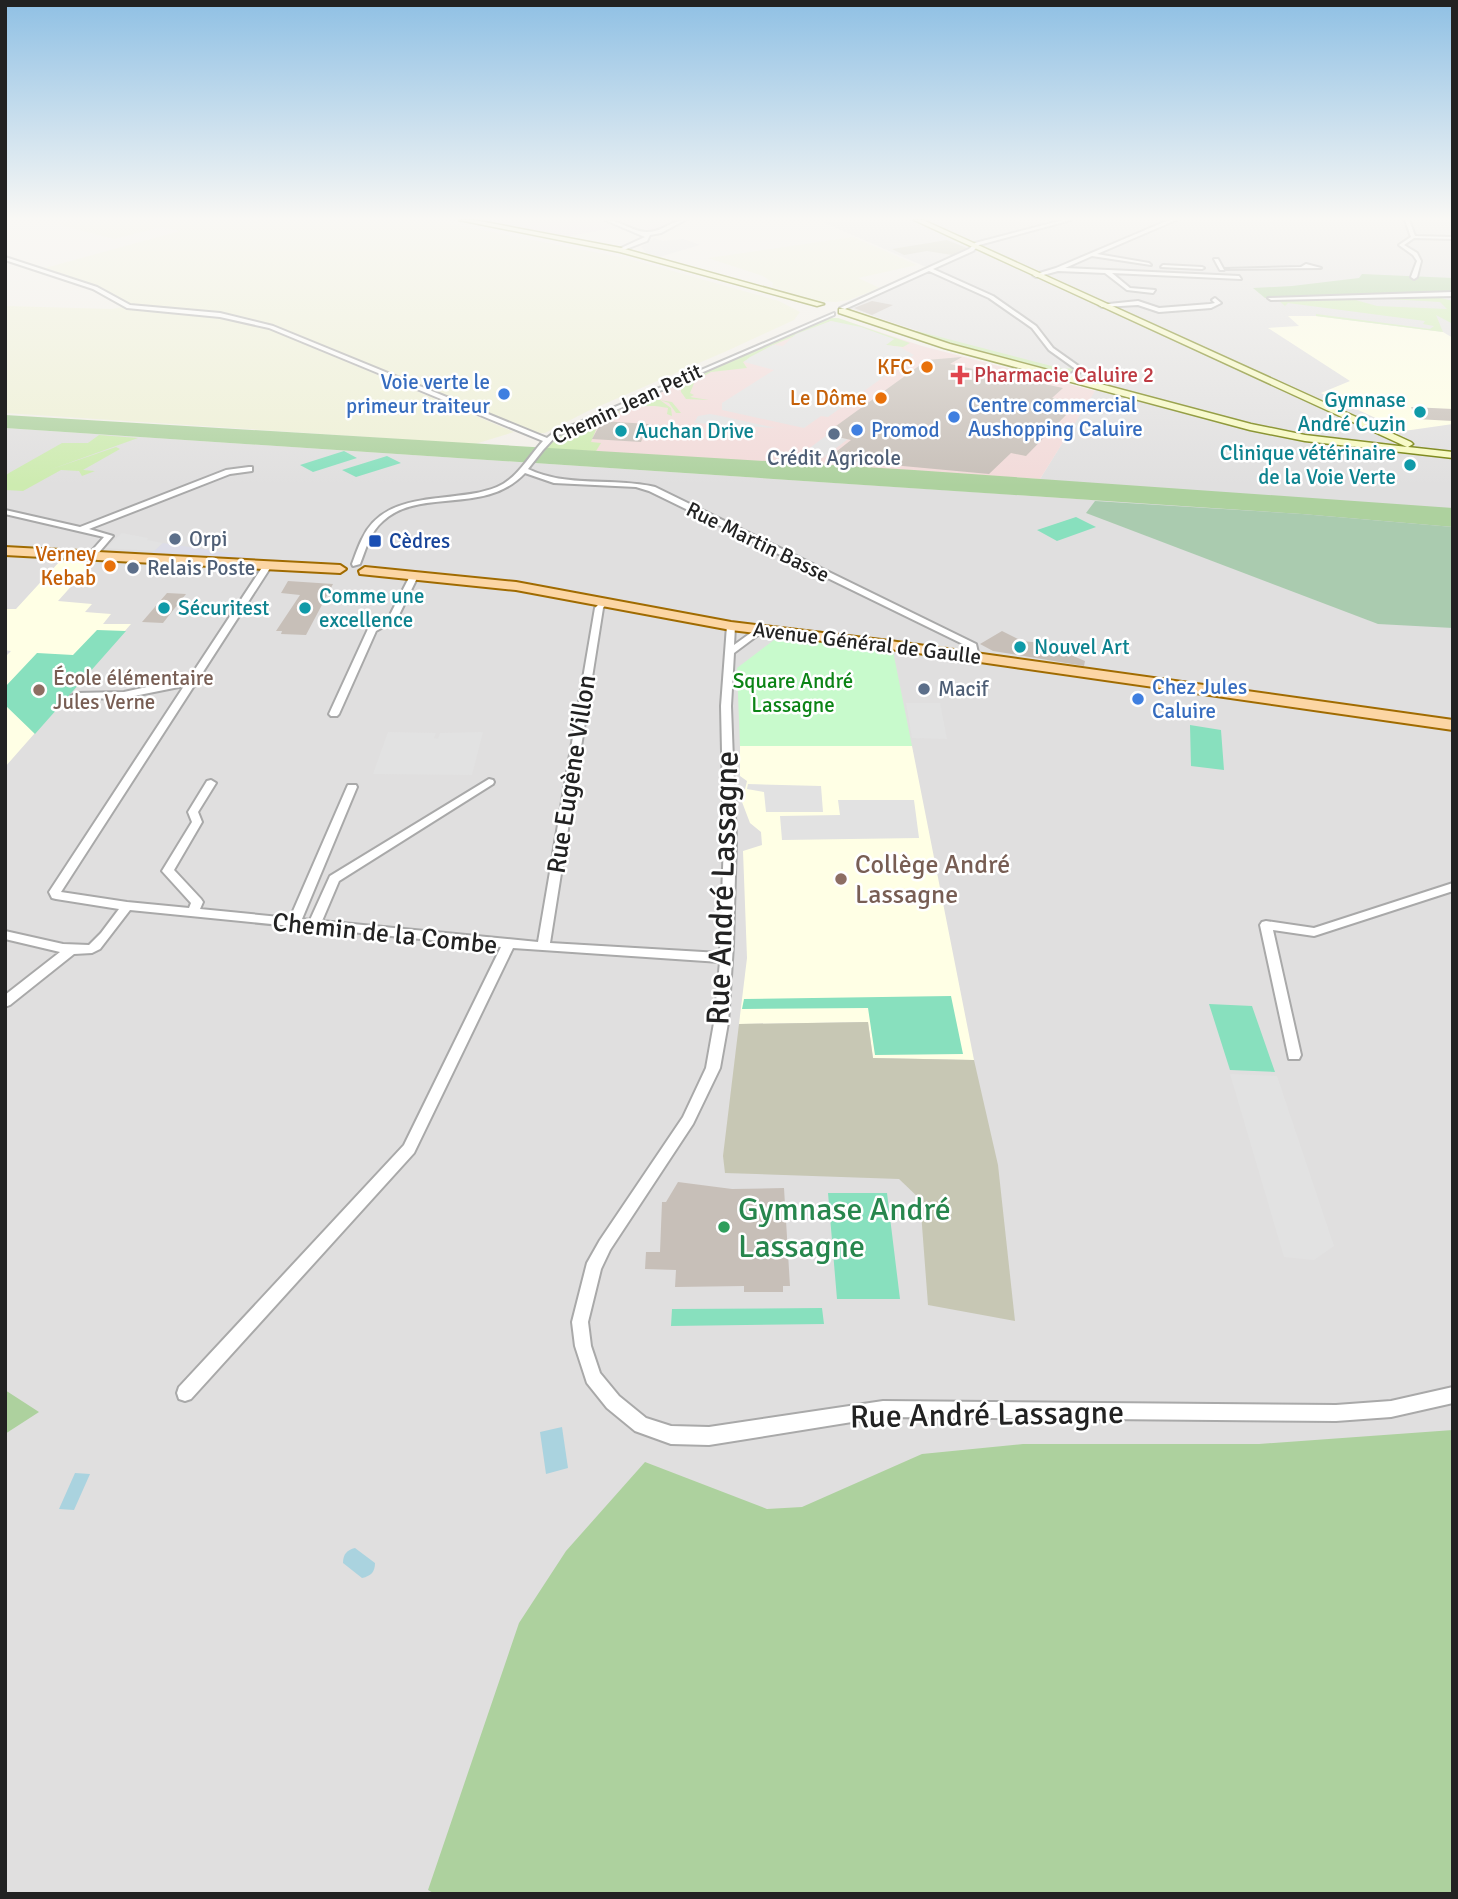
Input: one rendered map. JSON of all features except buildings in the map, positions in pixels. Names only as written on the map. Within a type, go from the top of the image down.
[{"type":"main road","points":[[809,309],[816,316],[838,310],[919,338],[1273,432],[1453,455]]},
{"type":"main road","points":[[1110,309],[1453,464]]},
{"type":"main road","points":[[5,553],[361,568]]},
{"type":"main road","name":"Avenue Général de Gaulle","points":[[361,568],[516,586],[731,626],[974,657],[1453,725]]},
{"type":"street","points":[[132,309],[220,315],[271,327],[543,444]]},
{"type":"street","points":[[1009,309],[1028,322],[1051,349],[1081,370],[1066,379]]},
{"type":"street","points":[[1156,309],[1178,309]]},
{"type":"street","name":"Chemin Jean Petit","points":[[361,568],[373,526],[387,513],[417,503],[495,490],[512,481],[543,444],[816,316]]},
{"type":"street","name":"Rue Martin Basse","points":[[526,467],[542,478],[635,485],[652,489],[973,646],[974,657]]},
{"type":"street","points":[[80,530],[229,472],[249,469]]},
{"type":"street","points":[[8,515],[110,538],[92,555]]},
{"type":"street","points":[[76,696],[124,695],[190,683],[268,565]]},
{"type":"street","points":[[334,714],[372,629],[394,617],[414,576]]},
{"type":"street","name":"Rue Eugène Villon","points":[[543,947],[599,608],[603,603]]},
{"type":"street","name":"Rue André Lassagne","points":[[731,626],[726,706],[730,841],[721,1023],[713,1068],[688,1120],[605,1245],[593,1268],[584,1298],[580,1322],[583,1346],[593,1377],[613,1402],[641,1426],[671,1435],[709,1436],[883,1409],[1336,1413],[1391,1409],[1453,1395]]},
{"type":"street","points":[[730,652],[762,629]]},
{"type":"street","name":"Chemin de la Combe","points":[[186,1392],[409,1149],[509,944],[127,906],[56,895],[55,892],[190,683]]},
{"type":"street","points":[[314,925],[334,879],[489,782]]},
{"type":"street","points":[[194,911],[197,902],[169,871],[197,822],[193,813],[211,783]]},
{"type":"street","points":[[294,923],[352,787]]},
{"type":"street","points":[[1294,1055],[1266,925],[1314,932],[1453,887]]},
{"type":"street","points":[[5,935],[44,945],[89,950],[97,946],[127,906]]},
{"type":"street","points":[[509,944],[724,958]]},
{"type":"street","points":[[5,1002],[73,948]]},
{"type":"shaded area","points":[[5,309],[141,309],[216,315],[261,326],[514,432],[475,444],[5,413]]},
{"type":"shaded area","points":[[159,309],[794,309],[800,312],[794,320],[588,411],[545,433],[533,433],[267,323],[226,314]]},
{"type":"shaded area","points":[[851,309],[1453,309],[1453,1894],[5,1894],[5,428],[1092,500],[1040,479],[1095,390]]},
{"type":"shaded area","points":[[1288,316],[1316,316],[1443,332],[1453,338],[1453,424],[1404,431],[1321,393],[1350,381],[1268,328],[1299,326]]},
{"type":"shaded area","points":[[827,318],[838,318],[922,346],[1095,391],[1040,479],[552,449],[559,437]]},
{"type":"shaded area","points":[[831,321],[861,327],[894,339],[886,345],[900,347],[914,355],[828,417],[821,416],[804,428],[722,410],[722,403],[774,370],[744,362],[750,357],[773,345],[783,346],[796,334]]},
{"type":"shaded area","points":[[710,414],[776,428],[694,423],[698,416]]},
{"type":"shaded area","points":[[827,435],[848,439],[823,458],[803,453]]},
{"type":"shaded area","points":[[1095,501],[1453,527],[1453,628],[1378,624],[1086,513]]},
{"type":"shaded area","points":[[122,533],[163,543],[155,551],[106,548]]},
{"type":"shaded area","points":[[163,543],[209,550],[256,558],[152,553]]},
{"type":"shaded area","name":"École élémentaire Jules Verne","points":[[60,561],[93,562],[58,601],[92,604],[85,612],[111,614],[103,624],[131,624],[5,767],[5,657],[11,651],[5,650],[5,609],[16,609]]},
{"type":"shaded area","points":[[906,703],[940,703],[947,739],[912,738]]},
{"type":"shaded area","points":[[388,732],[436,733],[434,738],[438,739],[440,733],[483,732],[472,775],[373,774]]},
{"type":"shaded area","name":"Collège André Lassagne","points":[[740,746],[912,746],[974,1060],[873,1058],[868,1022],[739,1024],[747,958],[743,851],[762,845],[761,832],[750,823],[742,802],[747,781],[740,776]]},
{"type":"shaded area","points":[[748,784],[821,786],[823,812],[766,812],[764,792],[747,789]]},
{"type":"shaded area","points":[[838,800],[914,800],[919,838],[782,840],[780,816],[840,815]]},
{"type":"shaded area","points":[[868,1022],[873,1058],[974,1060],[998,1165],[1015,1321],[928,1305],[920,1199],[899,1179],[725,1173],[723,1156],[739,1024]]},
{"type":"shaded area","points":[[1230,1074],[1277,1076],[1334,1246],[1314,1260],[1284,1257]]},
{"type":"green space","points":[[1331,309],[1453,309],[1453,324],[1436,315],[1443,332],[1316,316],[1430,329],[1434,326],[1423,324],[1425,321]]},
{"type":"green space","points":[[827,318],[838,318],[910,343],[903,347],[885,345],[894,339],[831,321],[773,345],[743,362],[747,368],[711,372],[695,381],[690,393],[694,395],[690,397],[709,400],[686,399],[681,392],[681,386],[688,380]]},
{"type":"green space","points":[[917,331],[1063,369],[1073,368],[1073,371],[1068,374],[914,333]]},
{"type":"green space","points":[[653,399],[660,400],[671,408],[672,416],[667,414],[668,408],[659,406],[633,408],[600,420],[591,442],[601,443],[596,451],[545,449],[569,431]]},
{"type":"green space","points":[[661,400],[672,402],[681,413],[676,413],[669,403]]},
{"type":"green space","points":[[5,415],[914,470],[1453,508],[1453,527],[1302,514],[5,428]]},
{"type":"green space","points":[[99,435],[138,438],[49,470],[116,447],[120,449],[83,470],[95,471],[82,476],[79,471],[61,470],[23,491],[5,490],[5,476],[9,473],[62,443],[88,443]]},
{"type":"green space","points":[[344,451],[357,458],[313,472],[300,465]]},
{"type":"green space","points":[[387,456],[401,463],[356,477],[342,470]]},
{"type":"green space","points":[[1076,517],[1096,527],[1057,541],[1037,530]]},
{"type":"green space","points":[[97,630],[126,631],[35,734],[5,705],[5,687],[37,653],[73,655]]},
{"type":"green space","name":"Square André Lassagne","points":[[778,637],[893,651],[912,746],[740,746],[737,668]]},
{"type":"green space","points":[[1190,725],[1221,730],[1224,770],[1191,766]]},
{"type":"green space","points":[[951,996],[963,1054],[875,1055],[868,1008],[742,1009],[744,999]]},
{"type":"green space","points":[[1209,1004],[1252,1006],[1275,1072],[1230,1070]]},
{"type":"green space","points":[[828,1193],[887,1193],[900,1299],[837,1299]]},
{"type":"green space","points":[[822,1308],[824,1324],[671,1326],[672,1309]]},
{"type":"green space","points":[[5,1390],[39,1412],[5,1434]]},
{"type":"green space","points":[[1453,1430],[1453,1894],[435,1894],[428,1890],[519,1623],[566,1551],[645,1462],[767,1509],[802,1507],[922,1454],[1023,1444],[1259,1444]]},
{"type":"water","points":[[562,1427],[568,1468],[546,1474],[540,1432]]},
{"type":"water","points":[[75,1473],[90,1474],[74,1510],[59,1509]]},
{"type":"water","points":[[355,1548],[375,1563],[368,1576],[362,1578],[343,1563],[346,1553]]},
{"type":"place","name":"KFC","points":[[927,367]]},
{"type":"place","name":"Pharmacie Caluire 2","points":[[960,375]]},
{"type":"place","name":"Voie verte le primeur traiteur","points":[[504,394]]},
{"type":"place","name":"Le Dôme","points":[[881,398]]},
{"type":"place","name":"Gymnase André Cuzin","points":[[1420,412]]},
{"type":"place","name":"Centre commercial Aushopping Caluire","points":[[954,417]]},
{"type":"place","name":"Promod","points":[[857,430]]},
{"type":"place","name":"Auchan Drive","points":[[621,431]]},
{"type":"place","name":"Crédit Agricole","points":[[834,434]]},
{"type":"place","name":"Clinique vétérinaire de la Voie Verte","points":[[1410,465]]},
{"type":"place","name":"Orpi","points":[[175,539]]},
{"type":"place","name":"Cèdres","points":[[375,541]]},
{"type":"place","name":"Verney Kebab","points":[[110,566]]},
{"type":"place","name":"Relais Poste","points":[[133,568]]},
{"type":"place","name":"Sécuritest","points":[[164,608]]},
{"type":"place","name":"Comme une excellence","points":[[305,608]]},
{"type":"place","name":"Nouvel Art","points":[[1020,647]]},
{"type":"place","name":"Macif","points":[[924,689]]},
{"type":"place","name":"École élémentaire Jules Verne","points":[[39,690]]},
{"type":"place","name":"Chez Jules Caluire","points":[[1138,699]]},
{"type":"place","name":"Collège André Lassagne","points":[[841,879]]},
{"type":"place","name":"Gymnase André Lassagne","points":[[724,1227]]}]
